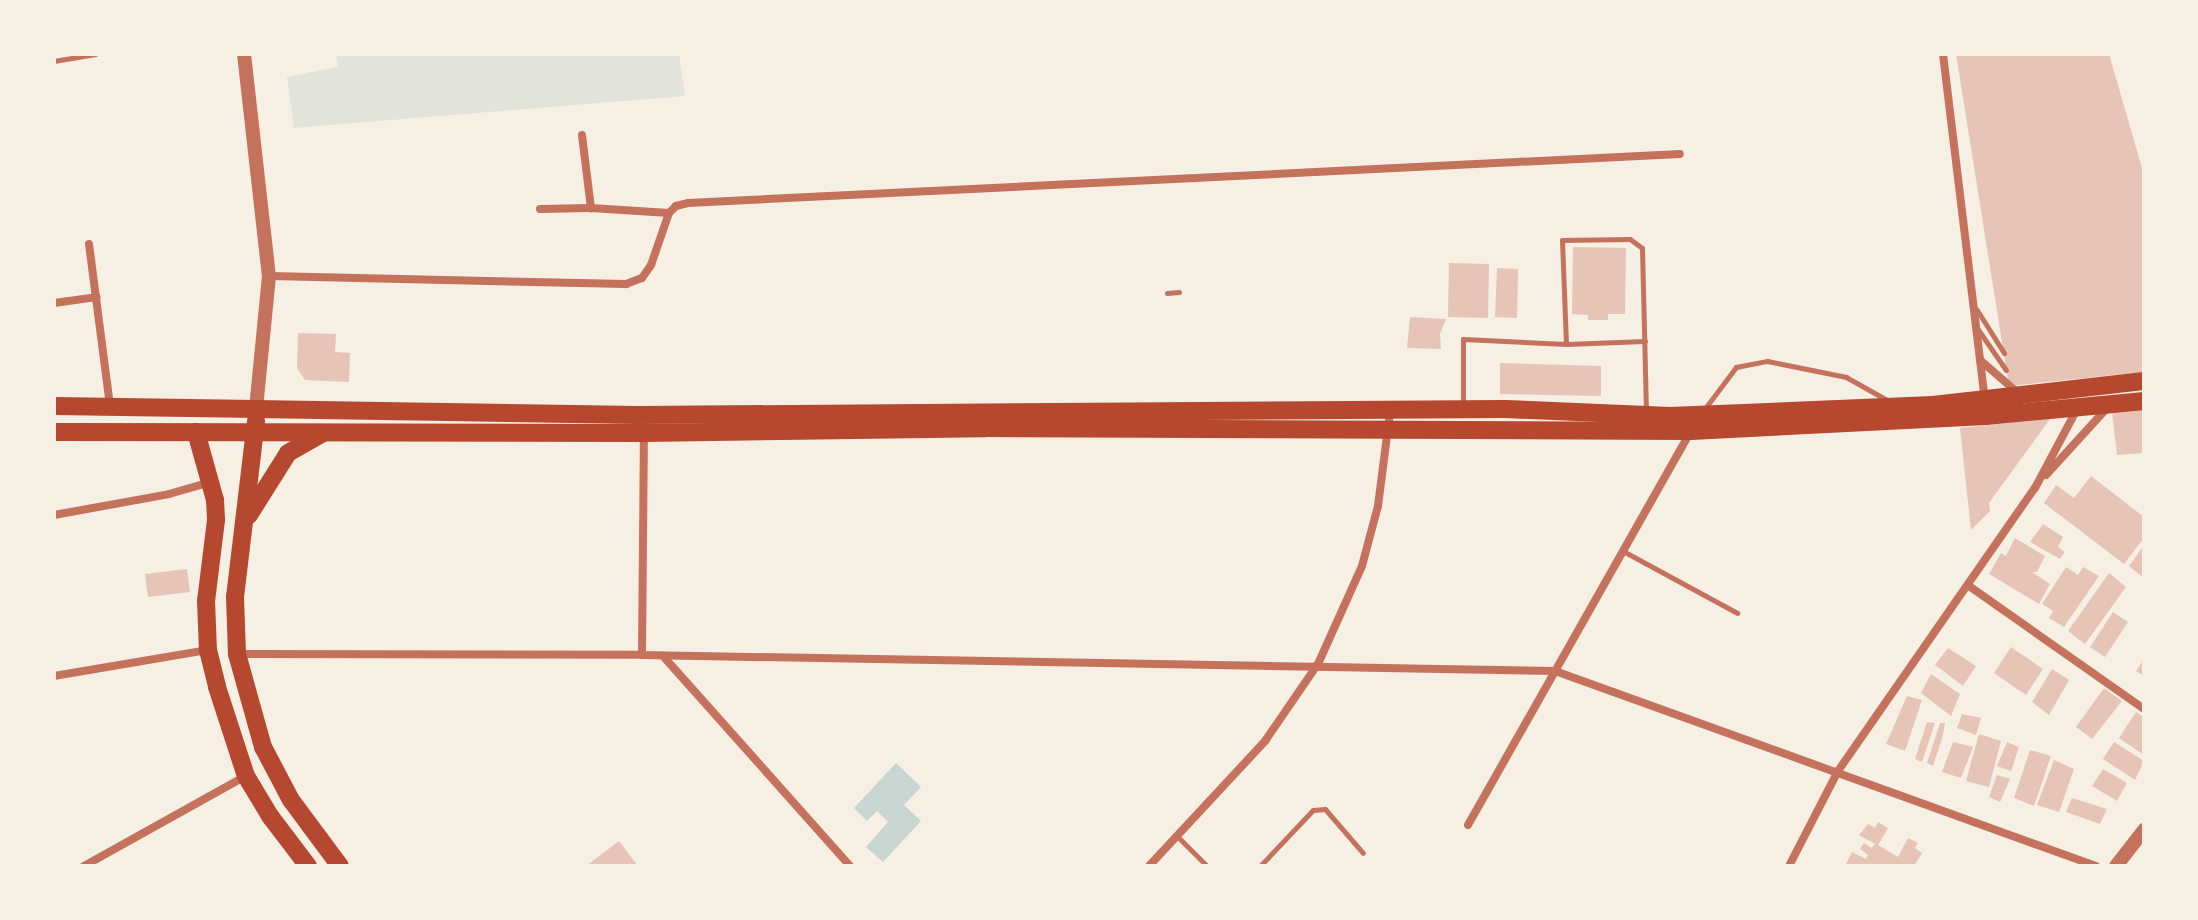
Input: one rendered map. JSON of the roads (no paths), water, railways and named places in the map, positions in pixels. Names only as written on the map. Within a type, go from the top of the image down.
[{"type":"main road","points":[[1390,421],[1464,430],[1696,423],[1985,408],[2021,394],[2144,381]]},
{"type":"main road","points":[[1696,423],[1898,406],[2079,407],[2144,401]]},
{"type":"main road","points":[[54,406],[256,409],[644,424],[985,428],[1390,421],[1463,410],[1646,423]]},
{"type":"main road","points":[[256,409],[235,597],[237,654],[263,747],[291,800],[340,866]]},
{"type":"main road","points":[[54,432],[329,431],[644,424]]},
{"type":"main road","points":[[244,525],[288,453],[329,431]]},
{"type":"main road","points":[[196,432],[212,482],[216,520],[206,601],[208,650],[246,776],[270,816],[308,866]]},
{"type":"street","points":[[244,54],[269,276],[256,409]]},
{"type":"street","points":[[1943,54],[1985,408]]},
{"type":"street","points":[[582,135],[591,208]]},
{"type":"street","points":[[269,276],[626,284],[642,278],[651,265],[669,213],[676,206],[688,203],[1680,154]]},
{"type":"street","points":[[540,209],[591,208],[669,213]]},
{"type":"street","points":[[89,244],[110,407]]},
{"type":"street","points":[[54,303],[97,297]]},
{"type":"street","points":[[1980,360],[2021,394]]},
{"type":"street","points":[[2035,488],[2110,404]]},
{"type":"street","points":[[1789,866],[1838,771],[2035,488],[2079,407]]},
{"type":"street","points":[[1149,866],[1265,741],[1318,664],[1362,566],[1378,506],[1390,421]]},
{"type":"street","points":[[1468,825],[1696,423]]},
{"type":"street","points":[[642,655],[644,424]]},
{"type":"street","points":[[54,515],[169,494],[212,482]]},
{"type":"street","points":[[1969,586],[2144,709]]},
{"type":"street","points":[[54,676],[208,650]]},
{"type":"street","points":[[237,654],[642,655],[1318,664],[1555,671],[2096,866]]},
{"type":"street","points":[[663,656],[850,866]]},
{"type":"street","points":[[84,866],[246,776]]},
{"type":"street","points":[[2116,866],[2144,830]]},
{"type":"lane","points":[[54,61],[95,54]]},
{"type":"lane","points":[[1566,344],[1562,240],[1630,239],[1642,248],[1646,423]]},
{"type":"lane","points":[[1167,293],[1179,292]]},
{"type":"lane","points":[[1972,303],[2004,353]]},
{"type":"lane","points":[[1974,324],[2006,370]]},
{"type":"lane","points":[[1464,430],[1463,339],[1566,344],[1645,341]]},
{"type":"lane","points":[[1696,423],[1736,367],[1767,361],[1846,377],[1898,406]]},
{"type":"lane","points":[[1623,551],[1737,613]]},
{"type":"lane","points":[[1260,866],[1313,810],[1325,809],[1363,853]]},
{"type":"lane","points":[[1177,836],[1207,866]]}]
